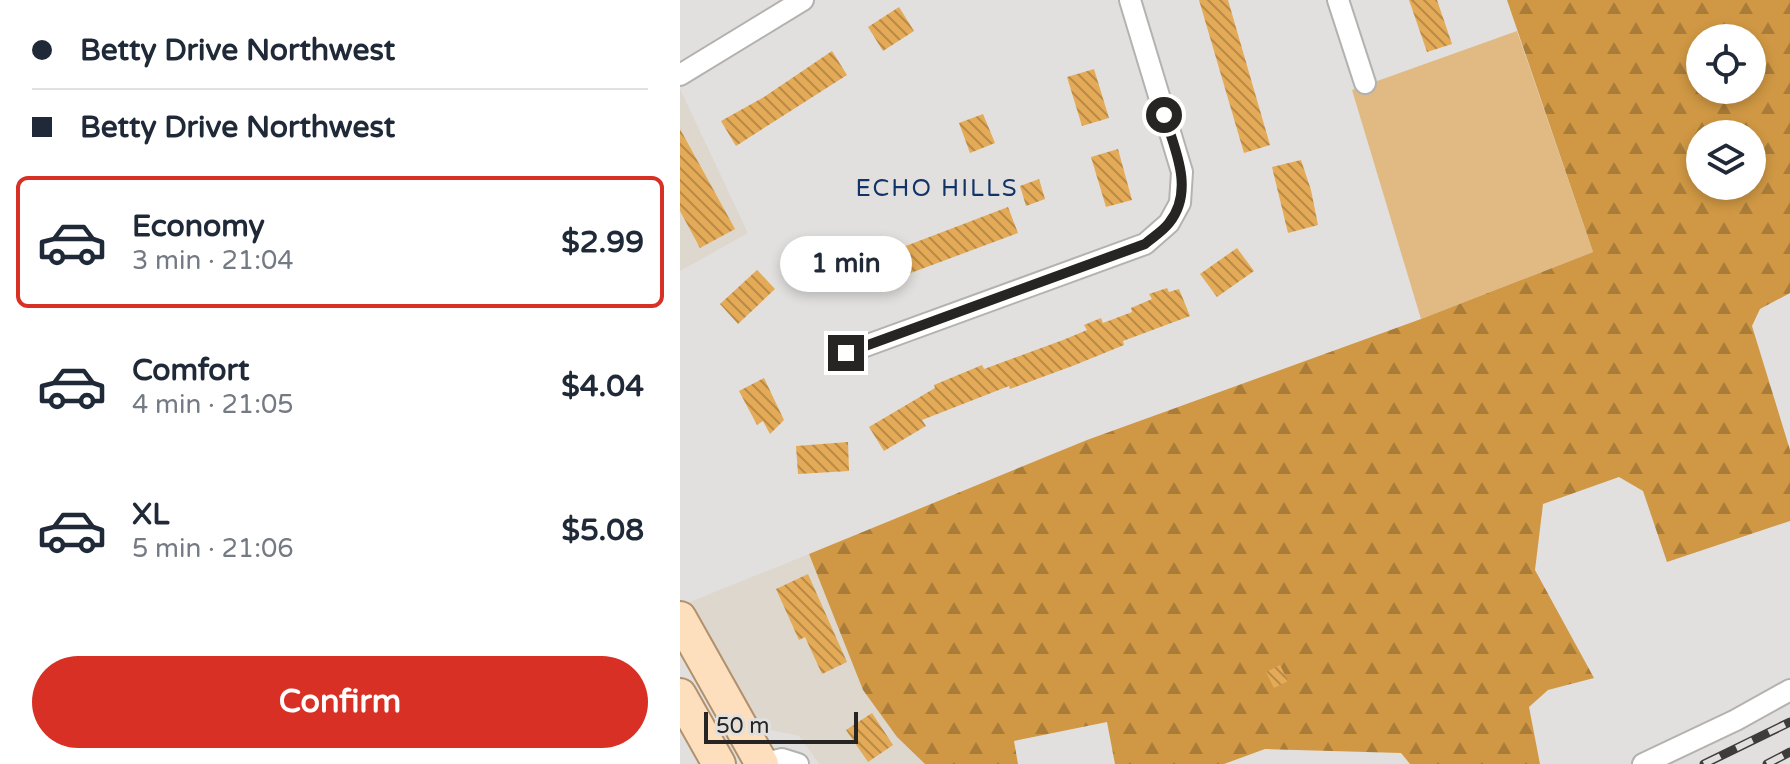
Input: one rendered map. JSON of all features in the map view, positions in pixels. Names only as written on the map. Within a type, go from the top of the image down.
[{"type":"main road","points":[[680,618],[761,764]]},
{"type":"main road","points":[[680,695],[719,764]]},
{"type":"street","points":[[680,75],[803,0]]},
{"type":"street","points":[[846,353],[1145,244],[1169,223],[1180,203],[1182,172],[1130,0]]},
{"type":"street","points":[[1338,0],[1365,83]]},
{"type":"street","points":[[1643,764],[1736,720],[1790,690]]},
{"type":"street","points":[[761,764],[782,759],[798,764]]},
{"type":"shaded area","points":[[1517,31],[1593,252],[1421,319],[1352,90]]},
{"type":"shaded area","points":[[680,89],[748,233],[680,271]]},
{"type":"shaded area","points":[[809,554],[863,690],[897,737],[925,764],[819,764],[799,736],[766,729],[755,721],[687,603]]},
{"type":"green space","points":[[1507,0],[1790,0],[1790,293],[1760,309],[1752,326],[1790,450],[1790,521],[1667,562],[1643,491],[1619,477],[1543,504],[1535,570],[1594,678],[1548,690],[1529,707],[1540,764],[1410,764],[1401,753],[1265,749],[1224,764],[1115,764],[1107,722],[1014,741],[1018,764],[925,764],[897,737],[863,690],[809,554],[1087,440],[1421,319],[1593,252]]},
{"type":"building","points":[[1199,0],[1228,0],[1270,145],[1244,153]]},
{"type":"building","points":[[1409,0],[1437,0],[1452,44],[1427,52]]},
{"type":"building","points":[[899,7],[914,31],[883,51],[868,27]]},
{"type":"building","points":[[832,51],[847,75],[736,146],[721,121],[764,97]]},
{"type":"building","points":[[1094,69],[1109,118],[1082,126],[1067,77]]},
{"type":"building","points":[[983,114],[995,143],[970,153],[959,123]]},
{"type":"building","points":[[680,129],[735,229],[700,248],[680,211]]},
{"type":"building","points":[[1118,149],[1132,200],[1106,207],[1091,157]]},
{"type":"building","points":[[1301,160],[1318,225],[1288,233],[1272,167]]},
{"type":"building","points":[[1039,179],[1045,199],[1026,206],[1020,186]]},
{"type":"building","points":[[1008,207],[1018,233],[900,277],[890,252]]},
{"type":"building","points":[[851,244],[860,271],[811,287],[802,260]]},
{"type":"building","points":[[1237,248],[1254,271],[1217,297],[1200,274]]},
{"type":"building","points":[[757,270],[775,289],[738,324],[720,304]]},
{"type":"building","points":[[1167,288],[1169,292],[1179,289],[1190,316],[1123,341],[1124,345],[1075,365],[1010,389],[1009,386],[922,420],[926,426],[884,451],[869,427],[935,388],[934,385],[982,365],[984,369],[1063,340],[1087,330],[1084,325],[1101,318],[1103,323],[1132,312],[1131,308],[1152,299],[1149,294]]},
{"type":"building","points":[[764,378],[784,420],[770,434],[763,421],[757,425],[739,391]]},
{"type":"building","points":[[848,442],[849,471],[798,474],[796,446]]},
{"type":"building","points":[[808,574],[847,662],[822,674],[805,637],[799,640],[776,589]]},
{"type":"building","points":[[1280,665],[1288,681],[1274,688],[1266,672]]},
{"type":"building","points":[[872,713],[893,745],[868,762],[846,730]]},
{"type":"railway","points":[[1704,764],[1790,722]]},
{"type":"railway","points":[[1767,764],[1790,752]]},
{"type":"district","name":"ECHO HILLS","points":[[937,188]]},
{"type":"route","points":[[846,353],[1145,244],[1169,223],[1180,203],[1182,172],[1164,115]]}]
